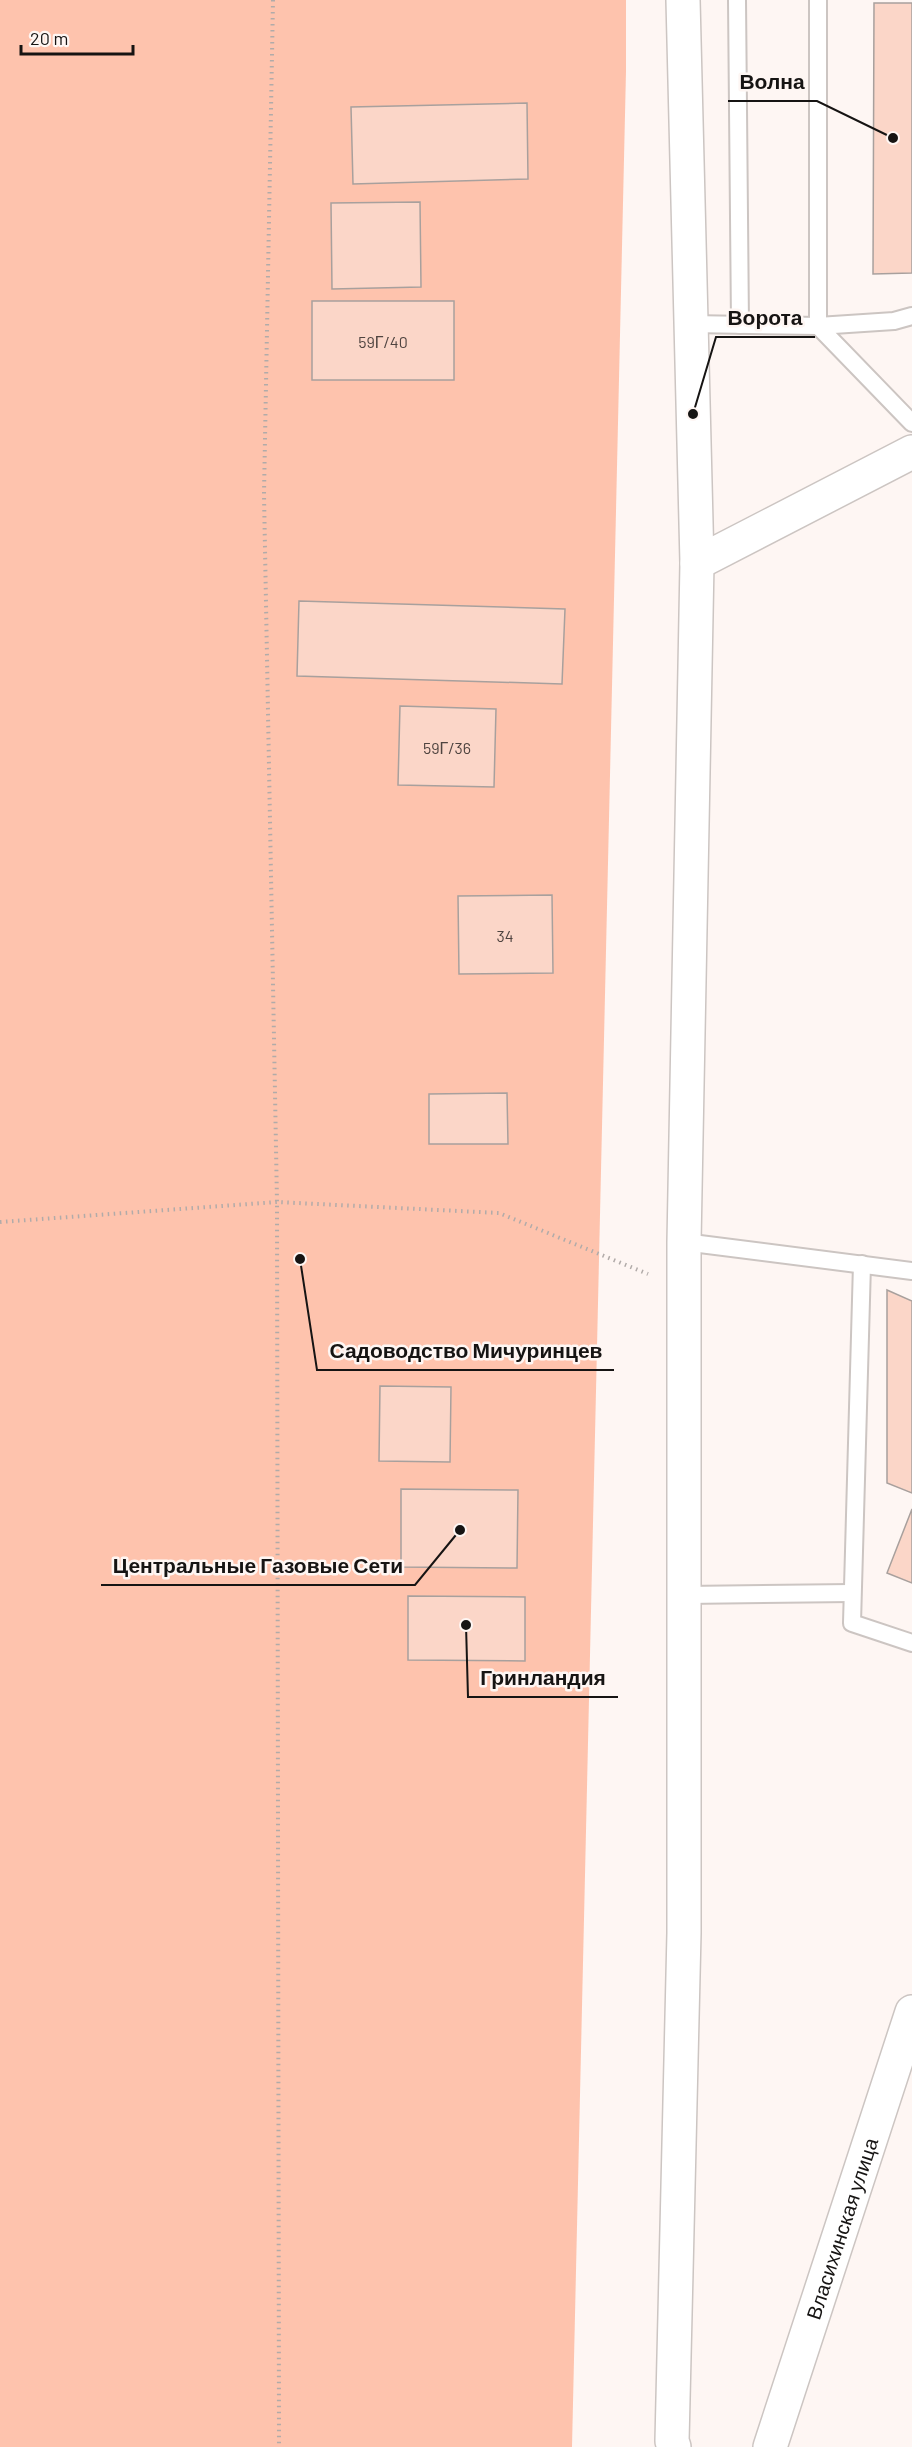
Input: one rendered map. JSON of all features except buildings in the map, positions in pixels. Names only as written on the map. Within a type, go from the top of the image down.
[{"type":"main road","points":[[674,2447],[672,2429],[684,1933],[684,1242],[697,563],[683,0]]},
{"type":"main road","points":[[697,563],[912,452]]},
{"type":"main road","name":"Власихинская улица","points":[[770,2447],[912,2012]]},
{"type":"lane","points":[[736,0],[740,325]]},
{"type":"lane","points":[[818,0],[819,326],[912,423]]},
{"type":"lane","points":[[690,324],[819,326],[894,321],[912,316]]},
{"type":"lane","points":[[684,1242],[912,1271]]},
{"type":"lane","points":[[862,1264],[852,1623],[912,1643]]},
{"type":"lane","points":[[685,1595],[852,1593]]},
{"type":"path","points":[[273,0],[264,494],[277,1202],[279,2447]]},
{"type":"path","points":[[0,1222],[277,1202],[499,1213],[685,1288]]},
{"type":"shaded area","points":[[0,0],[626,0],[572,2447],[0,2447]]},
{"type":"place","name":"Волна","points":[[893,138]]},
{"type":"place","name":"Ворота","points":[[693,414]]},
{"type":"place","name":"Садоводство Мичуринцев","points":[[300,1259]]},
{"type":"place","name":"Центральные Газовые Сети","points":[[460,1530]]},
{"type":"place","name":"Гринландия","points":[[466,1625]]}]
